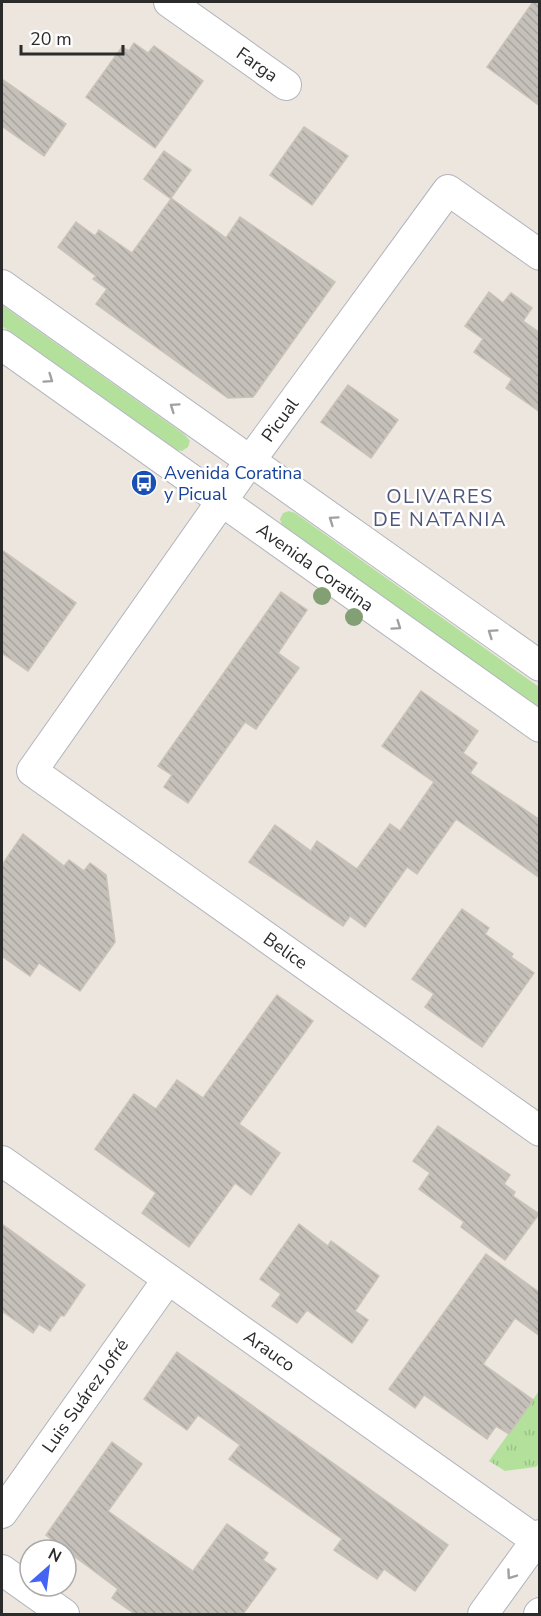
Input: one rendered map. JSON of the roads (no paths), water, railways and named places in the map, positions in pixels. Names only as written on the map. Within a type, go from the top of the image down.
[{"type":"street","name":"Farga","points":[[169,2],[286,85]]},
{"type":"street","name":"Picual","points":[[32,771],[221,501],[448,190],[540,255]]},
{"type":"street","points":[[2,285],[540,666]]},
{"type":"street","name":"Avenida Coratina","points":[[2,345],[540,727]]},
{"type":"street","name":"Belice","points":[[32,771],[540,1131]]},
{"type":"street","name":"Arauco","points":[[2,1161],[538,1539]]},
{"type":"street","name":"Luis Suárez Jofré","points":[[2,1513],[168,1279]]},
{"type":"street","points":[[483,1614],[538,1539]]},
{"type":"street","points":[[2,1570],[64,1614]]},
{"type":"place","name":"Avenida Coratina y Picual","points":[[144,483]]},
{"type":"district","name":"OLIVARES DE NATANIA","points":[[440,508]]}]
